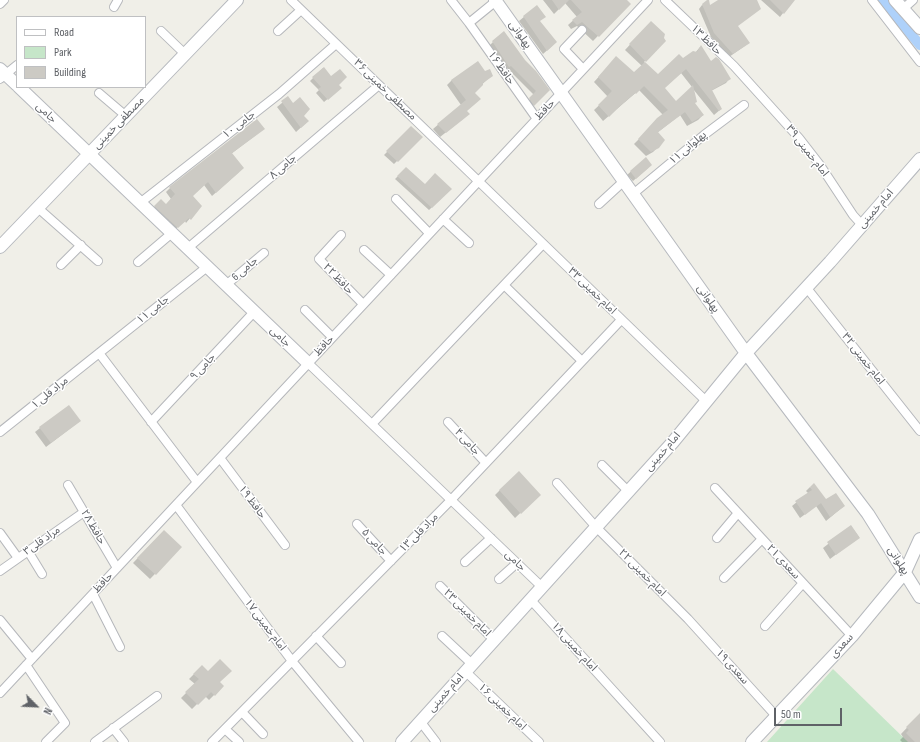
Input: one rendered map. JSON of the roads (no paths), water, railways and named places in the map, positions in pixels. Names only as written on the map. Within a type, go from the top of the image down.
[{"type":"main road","name":"مصطفی خمینی","points":[[0,247],[235,1]]},
{"type":"main road","name":"پهلوانی","points":[[496,1],[746,353],[868,514],[920,597]]},
{"type":"main road","points":[[899,4],[920,28]]},
{"type":"main road","name":"جامی","points":[[2,74],[16,84]]},
{"type":"main road","name":"جامی","points":[[20,88],[308,363]]},
{"type":"main road","name":"امام خمینی","points":[[402,742],[673,442],[746,353],[920,159]]},
{"type":"main road","name":"سعدی","points":[[752,742],[852,636],[905,572],[920,540]]},
{"type":"street","points":[[0,4],[4,0]]},
{"type":"street","name":"مصطفی خمینی ۳۶","points":[[291,0],[478,181]]},
{"type":"street","name":"حافظ ۱۶","points":[[451,0],[467,20],[537,119]]},
{"type":"street","name":"حافظ","points":[[0,693],[648,0]]},
{"type":"street","name":"حافظ ۱۳","points":[[665,0],[747,81]]},
{"type":"street","points":[[872,0],[920,62]]},
{"type":"street","points":[[899,4],[913,0]]},
{"type":"street","points":[[467,20],[496,1]]},
{"type":"street","points":[[278,31],[301,10]]},
{"type":"street","points":[[582,30],[564,48],[583,70]]},
{"type":"street","points":[[161,31],[185,54]]},
{"type":"street","name":"جامی ۱۰","points":[[140,203],[279,94],[336,44]]},
{"type":"street","points":[[2,74],[16,66]]},
{"type":"street","name":"امام خمینی ۳۹","points":[[747,81],[799,138],[820,165],[853,215],[862,225]]},
{"type":"street","name":"جامی ۸","points":[[188,248],[379,85]]},
{"type":"street","points":[[99,93],[126,116]]},
{"type":"street","name":"پهلوانی ۱۱","points":[[633,194],[704,135],[744,105]]},
{"type":"street","name":"امام خمینی ۳۳","points":[[478,181],[706,401]]},
{"type":"street","points":[[599,204],[624,181]]},
{"type":"street","points":[[396,199],[430,233]]},
{"type":"street","points":[[38,208],[98,261]]},
{"type":"street","points":[[444,219],[469,243]]},
{"type":"street","points":[[138,262],[172,233]]},
{"type":"street","name":"حافظ ۲۲","points":[[341,235],[319,259],[363,304]]},
{"type":"street","points":[[372,424],[543,244]]},
{"type":"street","points":[[61,265],[81,246]]},
{"type":"street","points":[[364,250],[391,275]]},
{"type":"street","name":"جامی 6","points":[[226,286],[264,253]]},
{"type":"street","name":"جامی ۱۱","points":[[99,353],[207,267]]},
{"type":"street","points":[[504,285],[582,361]]},
{"type":"street","name":"امام خمینی ۳۲","points":[[806,287],[920,431]]},
{"type":"street","points":[[305,310],[332,338]]},
{"type":"street","name":"جامی ۹","points":[[151,422],[254,312]]},
{"type":"street","name":"مراد قلی ۱۳","points":[[212,742],[451,500],[621,320]]},
{"type":"street","points":[[99,353],[197,482]]},
{"type":"street","name":"مراد قلی ۱","points":[[0,432],[99,353]]},
{"type":"street","name":"جامی","points":[[308,363],[542,587]]},
{"type":"street","name":"جامی ۴","points":[[448,422],[486,463]]},
{"type":"street","name":"حافظ ۱۹","points":[[220,458],[285,545]]},
{"type":"street","points":[[602,465],[628,491]]},
{"type":"street","name":"امام خمینی ۲۲","points":[[557,483],[596,527],[688,619]]},
{"type":"street","name":"حافظ ۲۸","points":[[68,485],[117,568]]},
{"type":"street","name":"سعدی ۲۱","points":[[714,488],[852,636]]},
{"type":"street","name":"امام خمینی ۱۷","points":[[176,505],[292,661],[359,742]]},
{"type":"street","name":"مراد قلی۳","points":[[0,571],[84,512]]},
{"type":"street","points":[[716,538],[738,513]]},
{"type":"street","name":"جامی ۵","points":[[357,524],[391,560]]},
{"type":"street","points":[[0,533],[18,558]]},
{"type":"street","points":[[465,562],[491,538]]},
{"type":"street","points":[[724,578],[762,539]]},
{"type":"street","points":[[28,551],[42,574]]},
{"type":"street","points":[[499,579],[517,563]]},
{"type":"street","points":[[765,626],[803,583]]},
{"type":"street","name":"امام خمینی ۲۳","points":[[440,586],[494,640]]},
{"type":"street","points":[[93,594],[120,647]]},
{"type":"street","name":"امام خمینی ۱۸","points":[[530,599],[660,742]]},
{"type":"street","name":"سعدی ۱۹","points":[[688,619],[776,716]]},
{"type":"street","points":[[0,620],[29,662],[65,723],[46,742]]},
{"type":"street","points":[[316,636],[341,663]]},
{"type":"street","name":"امام خمینی ۱۶","points":[[442,636],[469,668],[539,742]]},
{"type":"street","points":[[95,742],[157,696]]},
{"type":"street","points":[[242,712],[263,734]]},
{"type":"street","points":[[420,721],[436,742]]},
{"type":"street","points":[[113,728],[124,742]]},
{"type":"street","points":[[225,729],[240,742]]},
{"type":"waterway","points":[[883,0],[920,45]]}]
